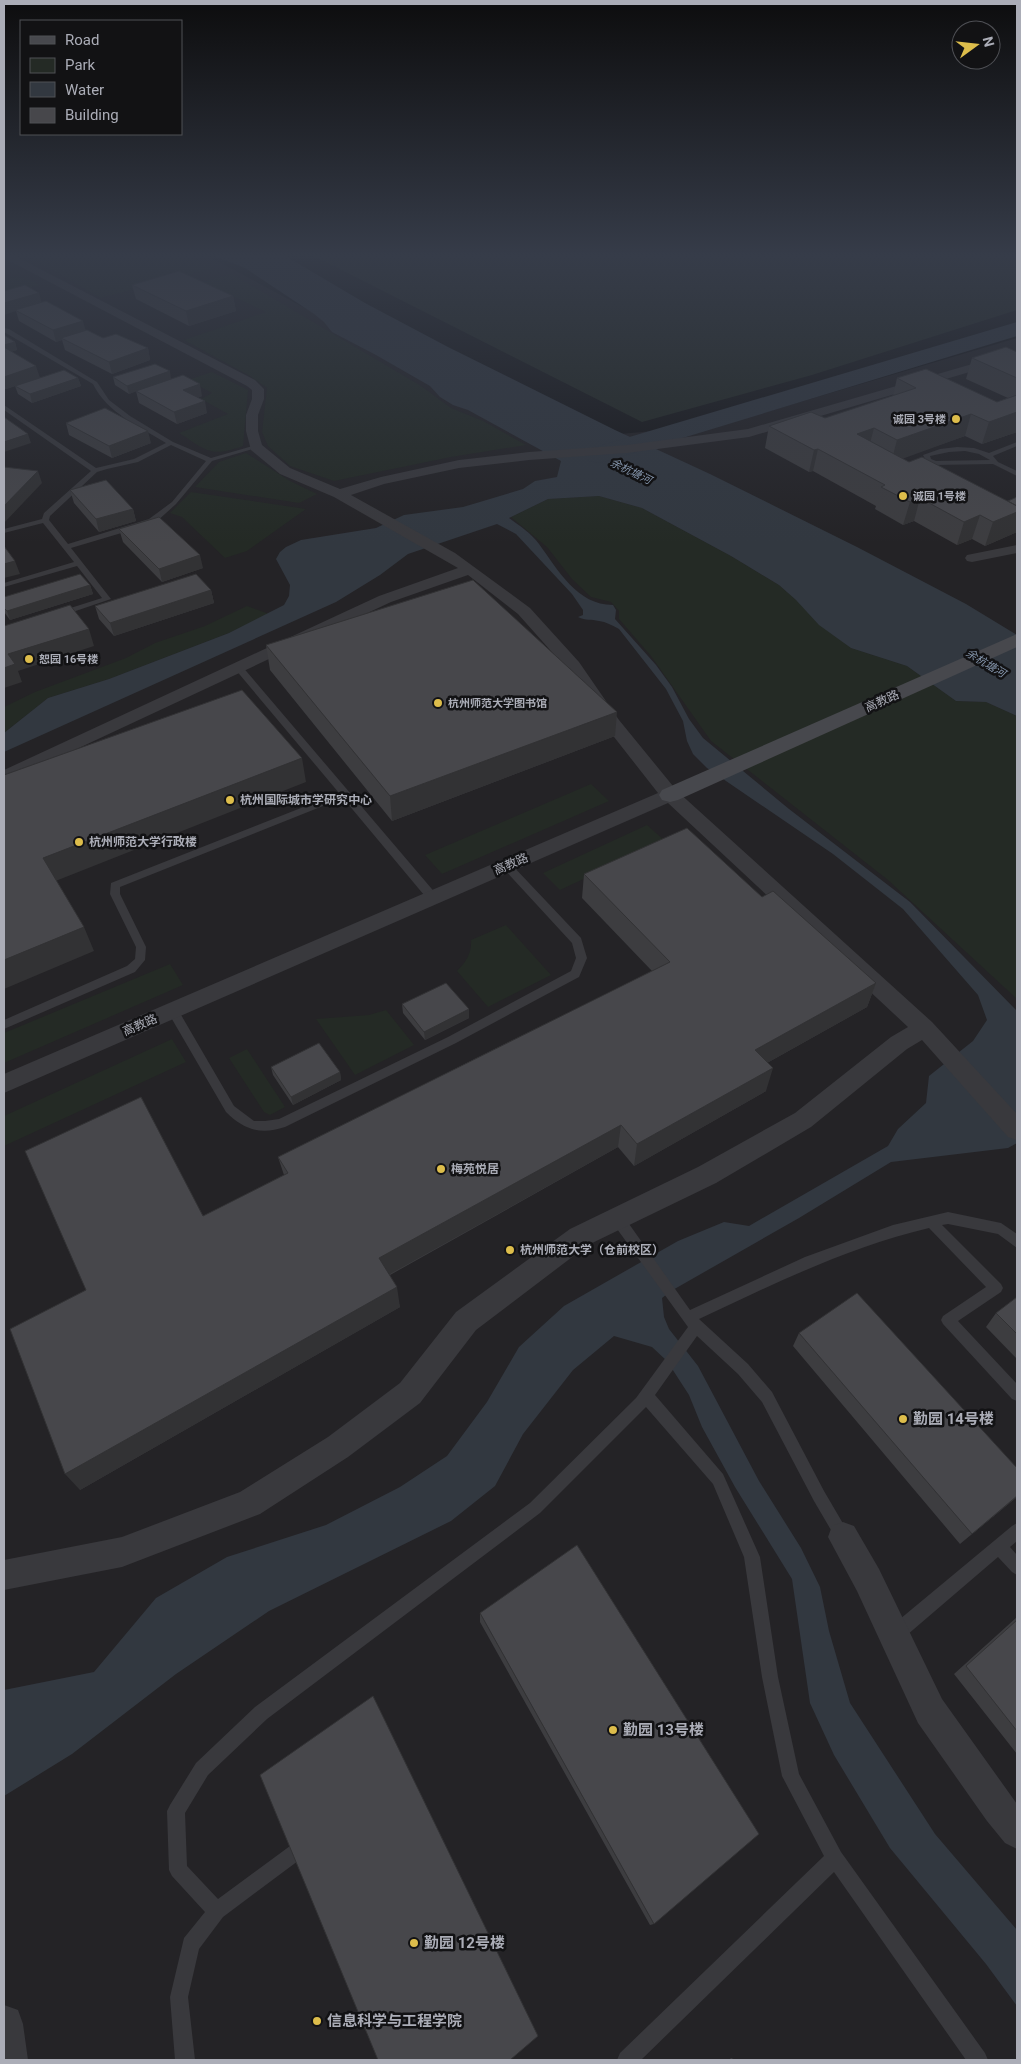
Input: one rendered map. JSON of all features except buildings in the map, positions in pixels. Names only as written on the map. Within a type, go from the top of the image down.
[{"type":"street","points":[[186,350],[251,383],[258,389],[258,399],[252,415],[252,431],[256,447],[285,471],[339,494],[370,510],[460,562],[524,611],[573,666],[613,724],[670,795],[930,1034],[1017,1130]]},
{"type":"street","points":[[339,494],[381,481],[459,464],[704,440],[749,433],[1017,354]]},
{"type":"street","points":[[972,558],[1017,549]]},
{"type":"street","points":[[4,777],[460,562]]},
{"type":"street","name":"高教路","points":[[4,1084],[670,795],[1017,640]]},
{"type":"street","points":[[4,1575],[122,1552],[249,1503],[338,1448],[410,1393],[466,1322],[579,1237],[623,1226],[803,1120],[899,1043],[930,1034]]},
{"type":"street","points":[[843,1537],[868,1580],[930,1711],[998,1809],[1017,1830]]},
{"type":"street","points":[[4,2024],[9,2060]]},
{"type":"lane","points":[[41,350],[95,383],[98,392],[111,405],[172,443],[210,460]]},
{"type":"lane","points":[[4,407],[95,471]]},
{"type":"lane","points":[[4,415],[11,412]]},
{"type":"lane","points":[[45,520],[47,514],[95,471],[105,466],[136,461],[172,443]]},
{"type":"lane","points":[[995,462],[935,463],[928,460],[926,455],[953,449],[989,455],[1017,444]]},
{"type":"lane","points":[[66,548],[152,521],[174,503],[210,460],[256,447]]},
{"type":"lane","points":[[989,455],[995,462],[1017,474]]},
{"type":"lane","points":[[45,520],[107,599],[51,617]]},
{"type":"lane","points":[[4,531],[45,520]]},
{"type":"lane","points":[[4,585],[78,563]]},
{"type":"lane","points":[[238,667],[433,898]]},
{"type":"lane","points":[[4,1025],[131,969],[140,960],[141,947],[114,894],[115,885],[345,794]]},
{"type":"lane","points":[[173,1010],[230,1109],[243,1122],[261,1128],[281,1123],[452,1040],[575,974],[581,965],[582,954],[577,941],[507,866]]},
{"type":"lane","points":[[217,1912],[178,1870],[176,1811],[202,1769],[261,1713],[535,1508],[646,1396],[663,1373],[691,1327],[810,1261],[893,1231],[948,1218],[1001,1228],[1017,1242]]},
{"type":"lane","points":[[931,1222],[996,1288],[948,1320],[1017,1394]]},
{"type":"lane","points":[[623,1226],[691,1327],[743,1369],[767,1397],[792,1442],[818,1496],[843,1537]]},
{"type":"lane","points":[[646,1396],[718,1479],[752,1557],[770,1677],[792,1776],[836,1858],[978,2060]]},
{"type":"lane","points":[[894,1635],[1017,1531]]},
{"type":"lane","points":[[999,1546],[1017,1567]]},
{"type":"lane","points":[[185,2060],[178,1997],[191,1945],[217,1912],[296,1852]]},
{"type":"lane","points":[[627,2060],[836,1858]]},
{"type":"shaded area","name":"杭州师范大学（仓前校区）","points":[[4,350],[384,350],[551,440],[722,425],[975,350],[1017,350],[1017,2060],[4,2060]]},
{"type":"green space","points":[[203,350],[361,350],[421,386],[451,408],[483,421],[526,445],[451,457],[334,481],[290,466],[268,446],[262,432],[267,388],[250,376]]},
{"type":"green space","points":[[500,350],[890,350],[812,375],[642,422]]},
{"type":"green space","points":[[212,372],[248,390],[243,446],[232,450],[215,452],[202,448],[179,433],[228,414],[201,399],[212,393],[188,380]]},
{"type":"green space","points":[[246,453],[290,481],[317,494],[299,503],[195,487],[219,462]]},
{"type":"green space","points":[[191,492],[306,509],[247,551],[225,558],[182,517],[170,513]]},
{"type":"green space","points":[[599,496],[642,508],[731,556],[779,585],[851,648],[907,666],[956,701],[986,702],[1017,716],[1017,999],[888,880],[711,741],[651,656],[619,619],[619,611],[611,602],[591,597],[572,579],[547,547],[511,517],[548,499]]},
{"type":"green space","points":[[247,606],[269,614],[229,633],[109,679],[48,698],[4,733],[4,707],[35,692],[126,658],[155,643],[205,626]]},
{"type":"green space","points":[[591,784],[609,801],[442,874],[425,855]]},
{"type":"green space","points":[[647,825],[665,841],[560,890],[543,873]]},
{"type":"green space","points":[[506,925],[551,975],[488,1007],[457,971],[468,957],[471,940]]},
{"type":"green space","points":[[170,964],[183,985],[4,1063],[4,1033]]},
{"type":"green space","points":[[386,1010],[414,1045],[355,1075],[316,1019],[369,1015]]},
{"type":"green space","points":[[172,1039],[186,1062],[4,1146],[4,1116]]},
{"type":"green space","points":[[247,1049],[285,1107],[270,1115],[264,1112],[229,1058]]},
{"type":"water","name":"余杭塘河","points":[[367,350],[455,350],[857,547],[966,604],[1017,635],[1017,716],[986,702],[956,701],[907,666],[851,648],[819,625],[779,585],[731,556],[642,508],[599,496],[548,499],[509,518],[532,536],[561,575],[579,593],[600,603],[613,605],[616,610],[615,619],[656,665],[672,687],[689,719],[703,738],[789,809],[910,902],[1017,1011],[1017,1143],[1008,1148],[891,1162],[662,1298],[664,1317],[669,1329],[698,1366],[759,1481],[801,1548],[820,1587],[829,1631],[850,1703],[935,1834],[1017,1930],[1017,2006],[986,1964],[890,1848],[834,1755],[810,1703],[792,1579],[735,1487],[702,1427],[689,1395],[667,1361],[652,1347],[614,1336],[573,1370],[523,1434],[495,1486],[451,1521],[269,1611],[176,1674],[72,1754],[4,1796],[4,1690],[94,1672],[156,1598],[227,1557],[326,1525],[400,1487],[447,1456],[487,1402],[519,1347],[564,1306],[678,1241],[724,1222],[749,1226],[888,1146],[898,1129],[926,1103],[929,1076],[973,1041],[987,1020],[978,995],[903,909],[833,854],[707,768],[693,754],[687,741],[683,721],[666,689],[619,629],[604,622],[578,617],[583,615],[583,610],[572,594],[516,534],[497,524],[408,554],[380,575],[336,602],[4,752],[4,733],[48,698],[109,679],[229,633],[284,605],[289,596],[290,585],[276,559],[286,547],[301,540],[376,528],[404,515],[463,507],[523,489],[535,481],[557,477],[561,461],[468,410],[453,405],[440,397],[430,386]]},
{"type":"waterway","name":"余杭塘河","points":[[598,455],[946,350]]},
{"type":"place","name":"诚园 3号楼","points":[[956,419]]},
{"type":"place","name":"诚园 1号楼","points":[[903,496]]},
{"type":"place","name":"恕园 16号楼","points":[[29,659]]},
{"type":"place","name":"杭州师范大学图书馆","points":[[438,703]]},
{"type":"place","name":"杭州国际城市学研究中心","points":[[230,800]]},
{"type":"place","name":"杭州师范大学行政楼","points":[[79,842]]},
{"type":"place","name":"梅苑悦居","points":[[441,1169]]},
{"type":"place","name":"杭州师范大学（仓前校区）","points":[[510,1250]]},
{"type":"place","name":"勤园 14号楼","points":[[903,1419]]},
{"type":"place","name":"勤园 13号楼","points":[[613,1730]]},
{"type":"place","name":"勤园 12号楼","points":[[414,1943]]},
{"type":"place","name":"信息科学与工程学院","points":[[317,2021]]}]
